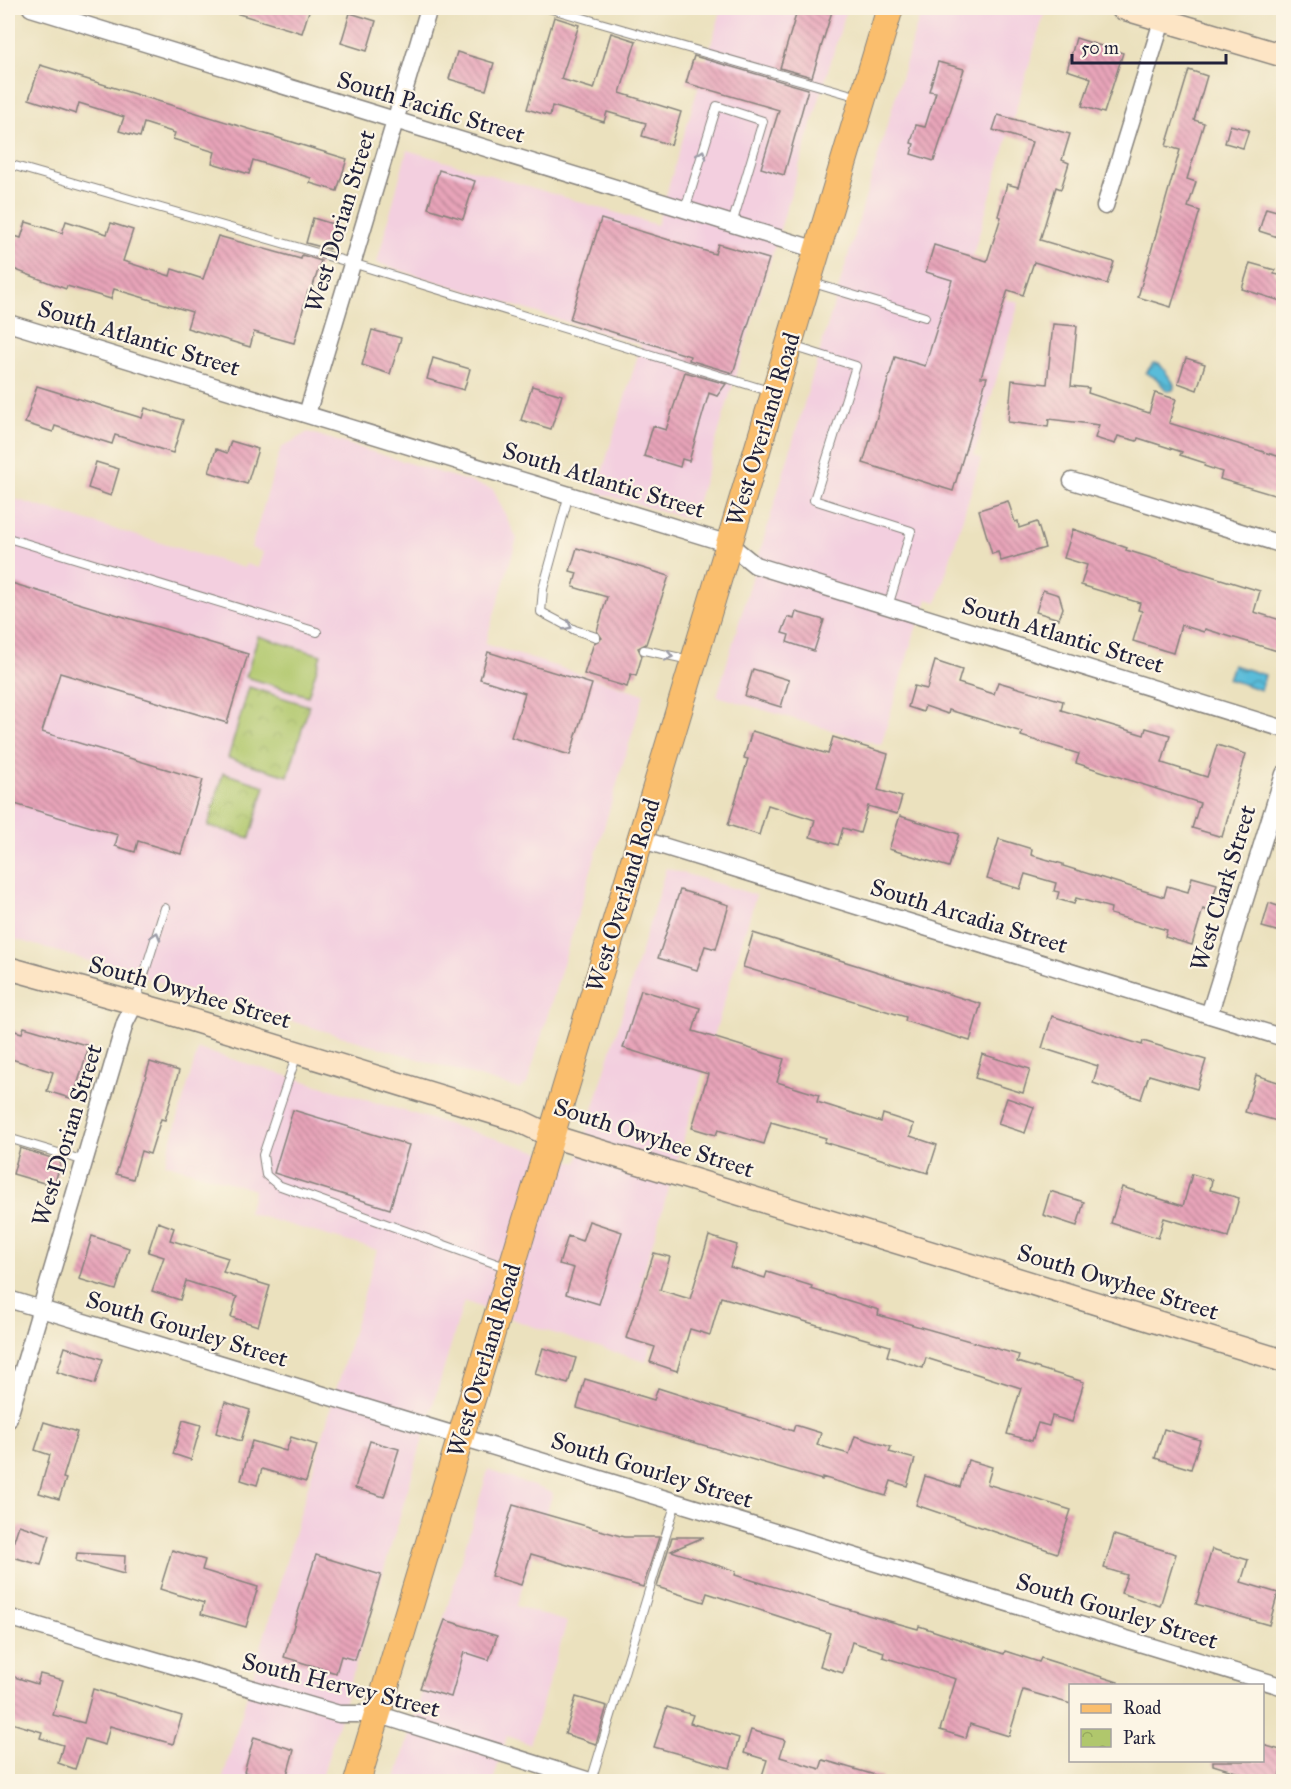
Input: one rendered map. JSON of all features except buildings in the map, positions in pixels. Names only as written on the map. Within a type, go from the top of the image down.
[{"type":"main road","name":"West Overland Road","points":[[357,1782],[890,8]]},
{"type":"street","name":"South Pacific Street","points":[[31,8],[394,122],[817,250]]},
{"type":"street","name":"West Dorian Street","points":[[307,414],[429,8]]},
{"type":"street","points":[[1122,8],[1164,13],[1284,56]]},
{"type":"street","points":[[1105,206],[1164,13]]},
{"type":"street","name":"South Atlantic Street","points":[[8,323],[729,544],[755,565],[1284,729]]},
{"type":"street","points":[[1072,481],[1284,545]]},
{"type":"street","name":"West Clark Street","points":[[1209,1015],[1284,774]]},
{"type":"street","name":"South Arcadia Street","points":[[640,839],[1284,1038]]},
{"type":"street","name":"South Owyhee Street","points":[[8,968],[135,1003],[520,1120],[551,1136],[1284,1361]]},
{"type":"street","name":"West Dorian Street","points":[[8,1420],[125,1023],[135,1003]]},
{"type":"street","name":"South Gourley Street","points":[[8,1299],[1284,1687]]},
{"type":"street","name":"South Hervey Street","points":[[8,1617],[339,1714],[377,1714],[592,1781]]},
{"type":"lane","points":[[548,8],[863,98]]},
{"type":"lane","points":[[685,210],[717,106],[763,121],[732,224]]},
{"type":"lane","points":[[8,164],[352,263],[774,393]]},
{"type":"lane","points":[[808,281],[925,316]]},
{"type":"lane","points":[[789,345],[856,366],[814,500],[911,531],[888,606]]},
{"type":"lane","points":[[569,494],[543,589],[541,612],[574,630],[596,637]]},
{"type":"lane","points":[[8,538],[317,632]]},
{"type":"lane","points":[[644,650],[694,661]]},
{"type":"lane","points":[[135,1003],[165,908]]},
{"type":"lane","points":[[298,1053],[263,1155],[266,1175],[279,1185],[511,1269]]},
{"type":"lane","points":[[8,1138],[85,1161]]},
{"type":"lane","points":[[592,1781],[676,1502]]},
{"type":"shaded area","points":[[722,8],[847,8],[692,520],[596,492],[641,345],[377,263],[407,150],[657,225]]},
{"type":"shaded area","points":[[922,8],[1046,8],[964,285],[1019,303],[974,455],[981,459],[937,602],[928,599],[915,631],[881,745],[717,696]]},
{"type":"shaded area","points":[[308,432],[493,489],[517,539],[485,644],[644,694],[527,1084],[519,1089],[8,937],[8,497],[244,568],[246,564],[258,568],[263,552],[251,548],[281,448]]},
{"type":"shaded area","points":[[666,868],[756,895],[640,1285],[666,1295],[646,1362],[531,1326],[464,1301],[321,1781],[222,1781],[377,1250],[248,1213],[254,1190],[165,1163],[198,1049],[577,1163]]},
{"type":"shaded area","points":[[488,1470],[553,1493],[516,1606],[567,1622],[530,1744],[507,1736],[493,1781],[395,1782]]},
{"type":"green space","points":[[258,636],[321,655],[308,696],[246,677]]},
{"type":"green space","points":[[249,687],[309,706],[288,776],[228,758]]},
{"type":"green space","points":[[223,773],[265,786],[250,838],[208,826]]},
{"type":"water","points":[[1153,363],[1159,363],[1175,385],[1173,390],[1167,391],[1156,378],[1146,373]]},
{"type":"water","points":[[1233,665],[1265,675],[1261,690],[1228,679]]}]
